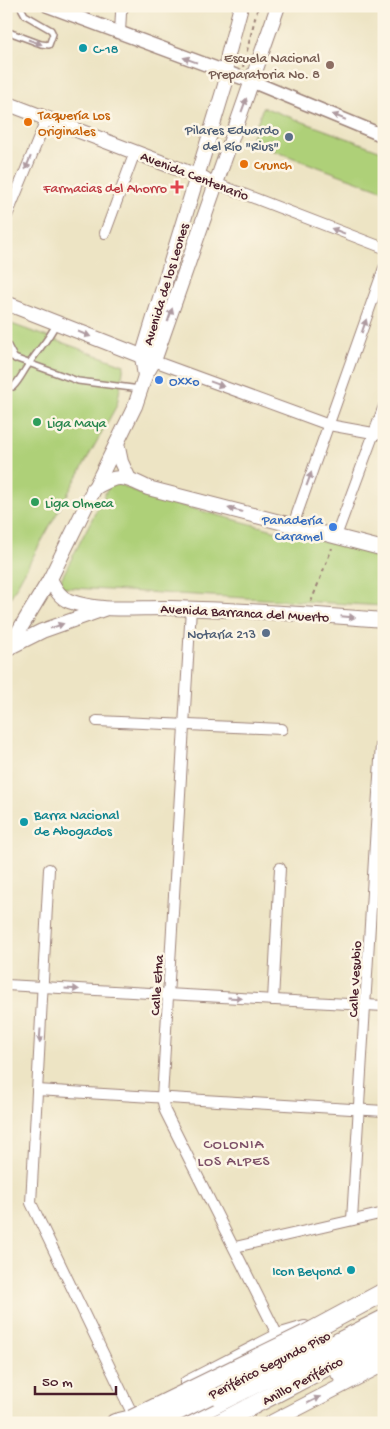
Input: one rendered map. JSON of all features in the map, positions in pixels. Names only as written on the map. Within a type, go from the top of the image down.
[{"type":"highway","points":[[115,1423],[306,1334],[384,1292]]},
{"type":"highway","name":"Periférico Segundo Piso","points":[[154,1423],[384,1305]]},
{"type":"highway","name":"Anillo Periférico","points":[[178,1423],[384,1320]]},
{"type":"highway","points":[[288,1367],[307,1327]]},
{"type":"highway","name":"Anillo Periférico","points":[[227,1422],[384,1337]]},
{"type":"highway","points":[[227,1422],[384,1351]]},
{"type":"main road","name":"Avenida de los Leones","points":[[9,649],[50,579],[92,490],[135,406],[225,85],[225,72],[241,6]]},
{"type":"main road","points":[[6,303],[148,359],[215,183],[247,80],[278,6]]},
{"type":"main road","name":"Avenida Centenario","points":[[6,103],[215,183]]},
{"type":"main road","points":[[117,443],[121,462],[129,479]]},
{"type":"main road","points":[[92,490],[112,478],[129,479],[148,488],[384,548]]},
{"type":"main road","name":"Avenida Barranca del Muerto","points":[[50,579],[60,596],[70,601],[107,608],[192,608],[306,613],[384,620]]},
{"type":"main road","name":"Avenida Barranca del Muerto","points":[[9,649],[42,631],[107,608]]},
{"type":"main road","points":[[108,1423],[132,1415],[278,1336],[307,1327],[384,1287]]},
{"type":"main road","points":[[270,1423],[384,1364]]},
{"type":"street","points":[[48,6],[247,80],[384,136]]},
{"type":"street","points":[[120,33],[121,14],[124,6]]},
{"type":"street","points":[[6,218],[47,118]]},
{"type":"street","points":[[105,233],[135,152]]},
{"type":"street","name":"Avenida Centenario","points":[[215,183],[384,248]]},
{"type":"street","points":[[293,525],[384,268]]},
{"type":"street","points":[[148,359],[329,425],[379,434]]},
{"type":"street","points":[[336,536],[379,434],[384,406]]},
{"type":"street","name":"Calle Etna","points":[[192,608],[162,1098],[165,1111],[235,1247],[278,1336]]},
{"type":"street","points":[[97,721],[282,729]]},
{"type":"street","name":"Calle Vesubio","points":[[352,1220],[381,744],[384,739]]},
{"type":"street","points":[[272,1000],[280,868]]},
{"type":"street","points":[[49,869],[31,1203],[132,1415]]},
{"type":"street","points":[[6,985],[384,1006]]},
{"type":"street","points":[[36,1090],[384,1111]]},
{"type":"street","points":[[235,1247],[384,1213]]},
{"type":"lane","points":[[6,31],[41,44],[49,45],[52,42],[54,34],[51,30],[25,16],[20,6]]},
{"type":"lane","points":[[6,385],[13,387],[22,377],[29,364],[48,341],[57,323]]},
{"type":"lane","points":[[6,342],[15,359]]},
{"type":"lane","points":[[6,355],[78,381],[140,390]]},
{"type":"path","points":[[247,80],[258,6]]},
{"type":"path","points":[[306,613],[336,536]]},
{"type":"green space","points":[[263,107],[384,152],[384,191],[250,142]]},
{"type":"green space","name":"Liga Olmeca","points":[[6,322],[124,365],[117,405],[9,600],[6,599]]},
{"type":"green space","points":[[112,480],[142,495],[281,532],[384,555],[384,606],[57,587]]},
{"type":"place","name":"C-18","points":[[83,48]]},
{"type":"place","name":"Escuela Nacional Preparatoria No. 8","points":[[330,65]]},
{"type":"place","name":"Taquería Los Originales","points":[[28,122]]},
{"type":"place","name":"Pilares Eduardo del Río \"Rius\"","points":[[289,137]]},
{"type":"place","name":"Crunch","points":[[244,164]]},
{"type":"place","name":"Farmacias del Ahorro","points":[[177,187]]},
{"type":"place","name":"Oxxo","points":[[159,380]]},
{"type":"place","name":"Liga Maya","points":[[37,422]]},
{"type":"place","name":"Liga Olmeca","points":[[35,502]]},
{"type":"place","name":"Panadería Caramel","points":[[333,527]]},
{"type":"place","name":"Notaría 213","points":[[266,633]]},
{"type":"place","name":"Barra Nacional de Abogados","points":[[24,822]]},
{"type":"place","name":"Icon Beyond","points":[[351,1270]]},
{"type":"district","name":"COLONIA LOS ALPES","points":[[234,1152]]}]
